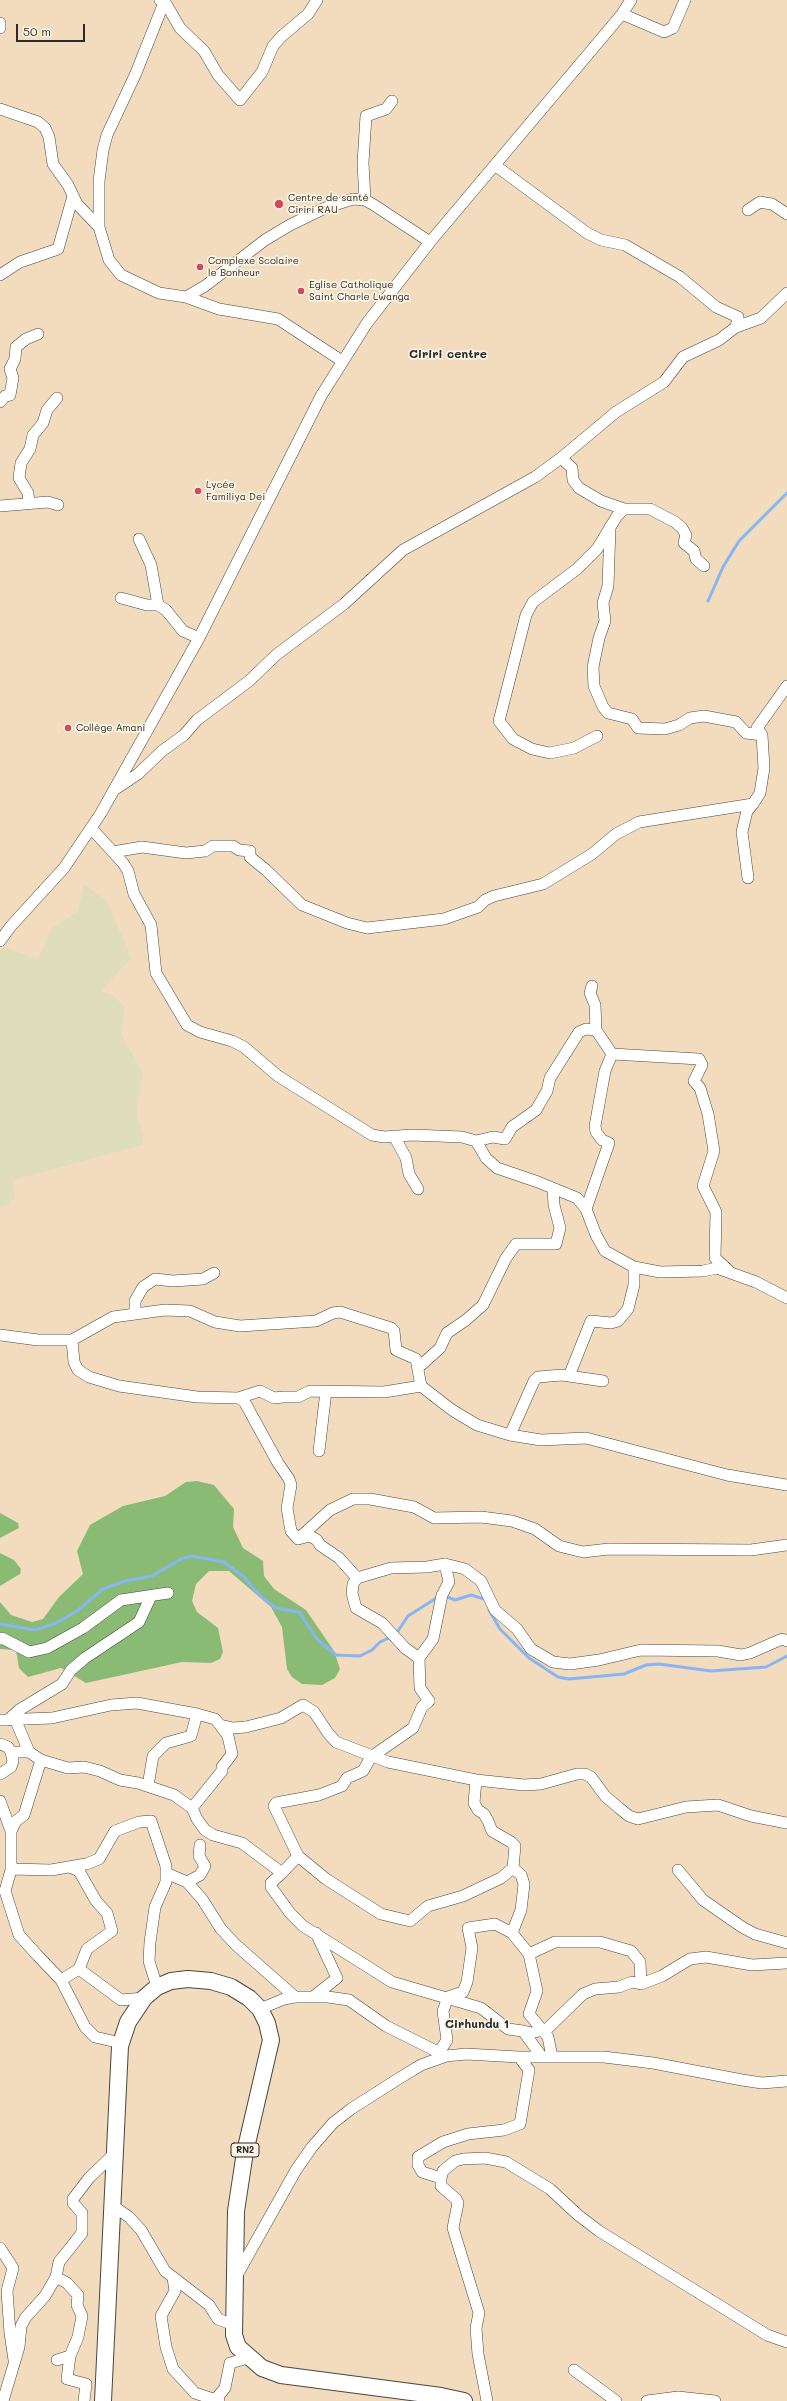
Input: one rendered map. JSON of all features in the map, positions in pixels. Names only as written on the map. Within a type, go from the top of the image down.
[{"type":"highway","name":"RN2","points":[[103,2401],[121,2043],[128,2022],[144,1998],[157,1988],[171,1981],[188,1979],[212,1981],[231,1987],[249,1998],[260,2009],[267,2022],[271,2040],[240,2179],[236,2211],[234,2335],[238,2347],[248,2358],[262,2368],[281,2375],[441,2396],[464,2401]]},
{"type":"street","points":[[163,1],[180,28],[204,51],[218,75],[240,100],[262,72],[273,46],[282,36],[308,14],[317,0]]},
{"type":"street","points":[[0,941],[11,926],[64,868],[91,828],[113,791],[199,638],[321,396],[367,323],[430,242],[496,166],[537,113],[622,14],[631,0]]},
{"type":"street","points":[[622,14],[664,32],[673,28],[685,0]]},
{"type":"street","points":[[163,1],[136,74],[106,135],[99,181],[99,226],[100,238],[109,260],[121,275],[159,293],[186,297],[219,309],[278,319],[342,361]]},
{"type":"street","points":[[0,23],[0,28]]},
{"type":"street","points":[[365,200],[363,163],[366,116],[386,109],[392,101]]},
{"type":"street","points":[[0,109],[38,122],[45,128],[49,137],[53,164],[68,185],[72,196],[99,226]]},
{"type":"street","points":[[496,166],[587,233],[602,240],[625,245],[680,278],[716,307],[738,317],[736,327]]},
{"type":"street","points":[[0,275],[20,262],[58,249],[72,196]]},
{"type":"street","points":[[186,297],[205,286],[265,240],[290,225],[325,208],[353,199],[365,200],[430,242]]},
{"type":"street","points":[[748,210],[760,202],[772,204],[787,214]]},
{"type":"street","points":[[113,791],[138,774],[162,751],[184,735],[197,720],[249,681],[276,655],[344,604],[403,550],[419,540],[500,498],[561,458],[616,412],[664,382],[683,358],[719,340],[736,327],[761,318],[787,293]]},
{"type":"street","points":[[0,402],[5,396],[10,394],[13,378],[10,369],[15,360],[16,347],[26,339],[38,334]]},
{"type":"street","points":[[29,503],[28,493],[19,478],[21,463],[30,449],[33,435],[43,423],[46,410],[57,398]]},
{"type":"street","points":[[561,458],[572,468],[573,480],[579,488],[601,501],[624,509],[650,508],[675,522],[682,528],[686,535],[684,543],[694,551],[696,559],[704,566]]},
{"type":"street","points":[[0,506],[48,502],[58,506]]},
{"type":"street","points":[[597,736],[574,748],[550,753],[532,749],[514,739],[499,721],[528,609],[538,597],[544,596],[577,569],[597,549],[610,527],[624,509]]},
{"type":"street","points":[[610,527],[608,586],[603,603],[605,622],[597,642],[593,667],[594,686],[603,707],[608,713],[632,719],[638,728],[665,729],[679,725],[690,718],[704,716],[736,722],[746,733],[762,735]]},
{"type":"street","points":[[139,539],[151,565],[158,605]]},
{"type":"street","points":[[121,598],[158,605],[166,610],[183,631],[199,638]]},
{"type":"street","points":[[748,878],[742,832],[747,811],[760,793],[762,780],[762,735],[757,728],[787,686]]},
{"type":"street","points":[[113,852],[142,847],[186,853],[205,851],[213,846],[233,846],[239,850],[250,851],[250,857],[266,870],[302,905],[347,923],[367,928],[444,919],[478,907],[484,900],[494,896],[543,884],[592,854],[616,834],[639,822],[753,804]]},
{"type":"street","points":[[91,828],[113,852],[128,872],[134,894],[151,925],[156,973],[188,1024],[200,1032],[232,1041],[244,1047],[278,1076],[362,1130],[384,1137],[462,1137],[476,1141],[493,1137],[506,1139],[512,1127],[536,1110],[547,1091],[550,1078],[579,1032],[586,1029],[596,1030]]},
{"type":"street","points":[[592,986],[590,992],[595,1005],[596,1030],[612,1054]]},
{"type":"street","points":[[586,1209],[609,1143],[602,1140],[596,1132],[596,1126],[605,1071],[612,1054]]},
{"type":"street","points":[[612,1054],[699,1059],[702,1065],[694,1081],[700,1088],[708,1114],[714,1151],[703,1186],[716,1212],[715,1258],[729,1272]]},
{"type":"street","points":[[394,1136],[406,1158],[409,1174],[418,1189]]},
{"type":"street","points":[[476,1141],[486,1158],[496,1168],[577,1198],[586,1209],[605,1251],[634,1267],[660,1272],[703,1271],[717,1268],[774,1289],[787,1298]]},
{"type":"street","points":[[419,1367],[440,1348],[451,1329],[466,1320],[483,1305],[506,1258],[516,1244],[556,1244],[560,1228],[554,1205],[554,1189]]},
{"type":"street","points":[[569,1376],[591,1321],[611,1323],[618,1321],[628,1309],[634,1285],[634,1267]]},
{"type":"street","points":[[135,1313],[134,1301],[143,1287],[155,1279],[173,1281],[204,1279],[214,1273]]},
{"type":"street","points":[[0,1335],[38,1340],[72,1340],[102,1321],[135,1313],[165,1310],[190,1310],[215,1322],[240,1326],[316,1321],[333,1313],[340,1312],[391,1328],[394,1331],[396,1350],[416,1359],[419,1367],[421,1386]]},
{"type":"street","points":[[72,1340],[74,1362],[78,1370],[88,1377],[119,1386],[197,1397],[238,1398],[260,1391],[274,1398],[298,1397],[310,1391],[384,1392],[421,1386],[463,1418],[477,1425],[510,1435],[540,1440],[586,1438],[727,1475],[787,1485]]},
{"type":"street","points":[[510,1435],[534,1381],[544,1376],[569,1376],[603,1381]]},
{"type":"street","points":[[319,1451],[326,1392]]},
{"type":"street","points":[[238,1398],[244,1401],[248,1406],[278,1463],[289,1479],[291,1485],[287,1508],[288,1523],[291,1532],[298,1539]]},
{"type":"street","points":[[298,1539],[330,1510],[353,1499],[370,1499],[414,1507],[434,1518],[481,1517],[512,1521],[535,1530],[559,1546],[583,1552],[609,1549],[751,1550],[787,1545]]},
{"type":"street","points":[[298,1539],[310,1536],[317,1540],[320,1545],[339,1558],[357,1578]]},
{"type":"street","points":[[445,1564],[449,1582],[442,1595],[433,1639],[419,1658],[420,1688],[429,1701],[422,1708],[413,1728],[371,1757],[363,1771],[347,1778],[342,1786],[319,1795],[276,1803],[274,1806],[298,1856],[326,1879],[381,1914],[410,1921],[428,1906],[463,1896],[500,1878],[513,1868],[514,1846],[511,1842],[492,1831],[484,1814],[478,1810],[474,1803],[476,1780]]},
{"type":"street","points":[[419,1658],[405,1648],[382,1623],[356,1608],[352,1592],[353,1584],[357,1578],[391,1568],[427,1567],[445,1564],[464,1569],[481,1581],[495,1610],[517,1629],[531,1650],[552,1662],[570,1664],[599,1660],[641,1650],[718,1651],[741,1655],[782,1639],[787,1641]]},
{"type":"street","points":[[0,1639],[2,1638],[28,1652],[46,1648],[83,1628],[121,1600],[168,1593]]},
{"type":"street","points":[[8,1720],[19,1710],[62,1684],[71,1670],[85,1658],[138,1622],[151,1596]]},
{"type":"street","points":[[8,1720],[52,1718],[124,1703],[156,1706],[215,1719],[228,1736],[232,1754],[222,1767],[222,1771],[192,1808]]},
{"type":"street","points":[[220,1725],[233,1728],[257,1725],[281,1718],[303,1705],[314,1712],[336,1742],[371,1757],[413,1768],[476,1780],[524,1785],[541,1784],[577,1774],[585,1774],[591,1777],[605,1796],[619,1808],[629,1816],[638,1819],[686,1807],[718,1805],[751,1816],[787,1823]]},
{"type":"street","points":[[148,1786],[153,1756],[166,1743],[191,1736],[197,1714]]},
{"type":"street","points":[[8,1720],[29,1752],[41,1760],[68,1768],[84,1767],[100,1770],[120,1780],[148,1786],[174,1795],[192,1808],[197,1819],[205,1830],[213,1835],[242,1843],[282,1873]]},
{"type":"street","points":[[0,1744],[8,1747],[13,1761],[11,1767],[0,1774]]},
{"type":"street","points":[[11,1752],[29,1752]]},
{"type":"street","points":[[11,1831],[16,1821],[24,1815],[41,1760]]},
{"type":"street","points":[[0,1801],[11,1831],[11,1869],[5,1891],[19,1934],[61,1980],[86,2026],[95,2037],[121,2043]]},
{"type":"street","points":[[72,1868],[99,1859],[114,1831],[139,1822],[152,1820],[166,1866],[165,1886],[155,1907],[150,1942],[149,1961],[157,1988]]},
{"type":"street","points":[[188,1882],[200,1875],[205,1866],[200,1856],[200,1845]]},
{"type":"street","points":[[298,1856],[271,1883],[271,1887],[290,1913],[303,1926],[392,1982],[448,1997],[480,2008],[508,2029],[542,2031],[552,2025],[583,1994],[595,1989],[619,1987],[632,1982],[641,1984],[662,1976],[690,1959],[706,1957],[752,1965],[787,1963]]},
{"type":"street","points":[[11,1869],[51,1870],[59,1867],[72,1868],[79,1871],[96,1901],[107,1913],[112,1931],[87,1949],[79,1969],[61,1980]]},
{"type":"street","points":[[512,1933],[521,1910],[524,1884],[521,1875],[513,1868]]},
{"type":"street","points":[[678,1870],[703,1900],[742,1927],[755,1934],[787,1943]]},
{"type":"street","points":[[166,1873],[188,1882],[202,1899],[221,1929],[236,1945],[295,1997]]},
{"type":"street","points":[[448,1997],[463,1992],[467,1982],[472,1948],[468,1928],[494,1924],[512,1933],[530,1954],[536,1992],[529,2014],[548,2037],[547,2057]]},
{"type":"street","points":[[313,1997],[337,1978],[316,1933]]},
{"type":"street","points":[[530,1954],[555,1942],[600,1942],[619,1946],[631,1951],[640,1962],[641,1984]]},
{"type":"street","points":[[79,1969],[122,2000],[144,1998]]},
{"type":"street","points":[[260,2009],[284,1999],[295,1997],[328,1996],[349,2000],[386,2026],[443,2053],[519,2057],[604,2057],[653,2063],[762,2083],[787,2081]]},
{"type":"street","points":[[234,2280],[296,2170],[312,2147],[333,2123],[351,2109],[398,2078],[443,2053],[446,2040],[446,2028],[442,2014],[448,1997]]},
{"type":"street","points":[[523,2031],[547,2057]]},
{"type":"street","points":[[441,2178],[422,2172],[418,2165],[418,2157],[453,2138],[468,2134],[504,2130],[520,2124],[529,2070],[519,2057]]},
{"type":"street","points":[[3,2401],[15,2364],[19,2347],[21,2326],[26,2317],[44,2296],[56,2277],[59,2262],[82,2233],[82,2213],[73,2203],[73,2199],[89,2178],[116,2152]]},
{"type":"street","points":[[487,2401],[478,2354],[476,2328],[479,2313],[453,2228],[458,2203],[441,2186],[443,2171],[455,2161],[475,2158],[506,2162],[550,2189],[578,2216],[599,2231],[767,2335],[787,2342]]},
{"type":"street","points":[[113,2206],[129,2217],[141,2230],[160,2264],[173,2278],[209,2306],[218,2319],[234,2325]]},
{"type":"street","points":[[0,2248],[12,2268],[6,2291],[15,2364]]},
{"type":"street","points":[[56,2277],[67,2283],[78,2295],[77,2306],[82,2316],[78,2338],[70,2356],[66,2379],[86,2384],[88,2387],[84,2401]]},
{"type":"street","points":[[173,2278],[175,2291],[161,2316],[166,2347],[173,2369],[195,2394],[216,2400],[225,2388],[230,2363],[248,2358]]},
{"type":"street","points":[[57,2360],[70,2356]]},
{"type":"street","points":[[574,2370],[616,2401]]},
{"type":"street","points":[[647,2401],[678,2397],[715,2401]]},
{"type":"shaded area","points":[[84,884],[107,901],[131,958],[101,991],[113,995],[125,1007],[121,1034],[143,1074],[137,1102],[137,1118],[143,1134],[142,1145],[13,1180],[15,1197],[10,1203],[0,1208],[0,953],[4,947],[38,959],[52,928],[78,911]]},
{"type":"green space","points":[[197,1481],[214,1485],[234,1509],[233,1527],[243,1548],[263,1561],[264,1576],[274,1589],[306,1610],[334,1651],[340,1669],[335,1678],[322,1685],[302,1684],[292,1677],[287,1669],[282,1627],[271,1607],[229,1571],[209,1571],[196,1584],[192,1601],[197,1612],[218,1628],[223,1652],[220,1659],[211,1663],[182,1662],[86,1683],[61,1668],[28,1677],[19,1668],[16,1650],[0,1649],[0,1602],[11,1615],[32,1622],[43,1619],[59,1597],[83,1574],[77,1551],[90,1525],[123,1506],[165,1496],[186,1482]]},
{"type":"green space","points":[[0,1513],[18,1523],[19,1528],[0,1538]]},
{"type":"green space","points":[[0,1553],[14,1560],[21,1569],[20,1574],[0,1586]]},
{"type":"waterway","points":[[708,601],[723,567],[739,541],[787,493]]},
{"type":"waterway","points":[[0,1624],[35,1630],[56,1623],[77,1611],[103,1589],[125,1581],[152,1576],[181,1559],[192,1556],[224,1562],[244,1577],[259,1595],[276,1608],[299,1612],[317,1639],[336,1655],[360,1656],[372,1650],[380,1642],[391,1637]]},
{"type":"waterway","points":[[445,1596],[455,1600],[471,1595],[484,1599]]},
{"type":"waterway","points":[[396,1634],[408,1616],[438,1597]]},
{"type":"waterway","points":[[489,1610],[500,1629],[529,1658],[558,1677],[569,1679],[624,1674],[646,1665],[659,1664],[711,1671],[766,1667],[787,1656]]},
{"type":"place","name":"Centre de santé Ciriri RAU","points":[[279,204]]},
{"type":"place","name":"Complexe Scolaire le Bonheur","points":[[200,267]]},
{"type":"place","name":"Eglise Catholique Saint Charle Lwanga","points":[[301,291]]},
{"type":"place","name":"Lycée Familiya Dei","points":[[198,491]]},
{"type":"place","name":"Collège Amani","points":[[68,728]]},
{"type":"district","name":"Ciriri centre","points":[[448,354]]},
{"type":"district","name":"Cirhundu 1","points":[[477,2024]]}]
